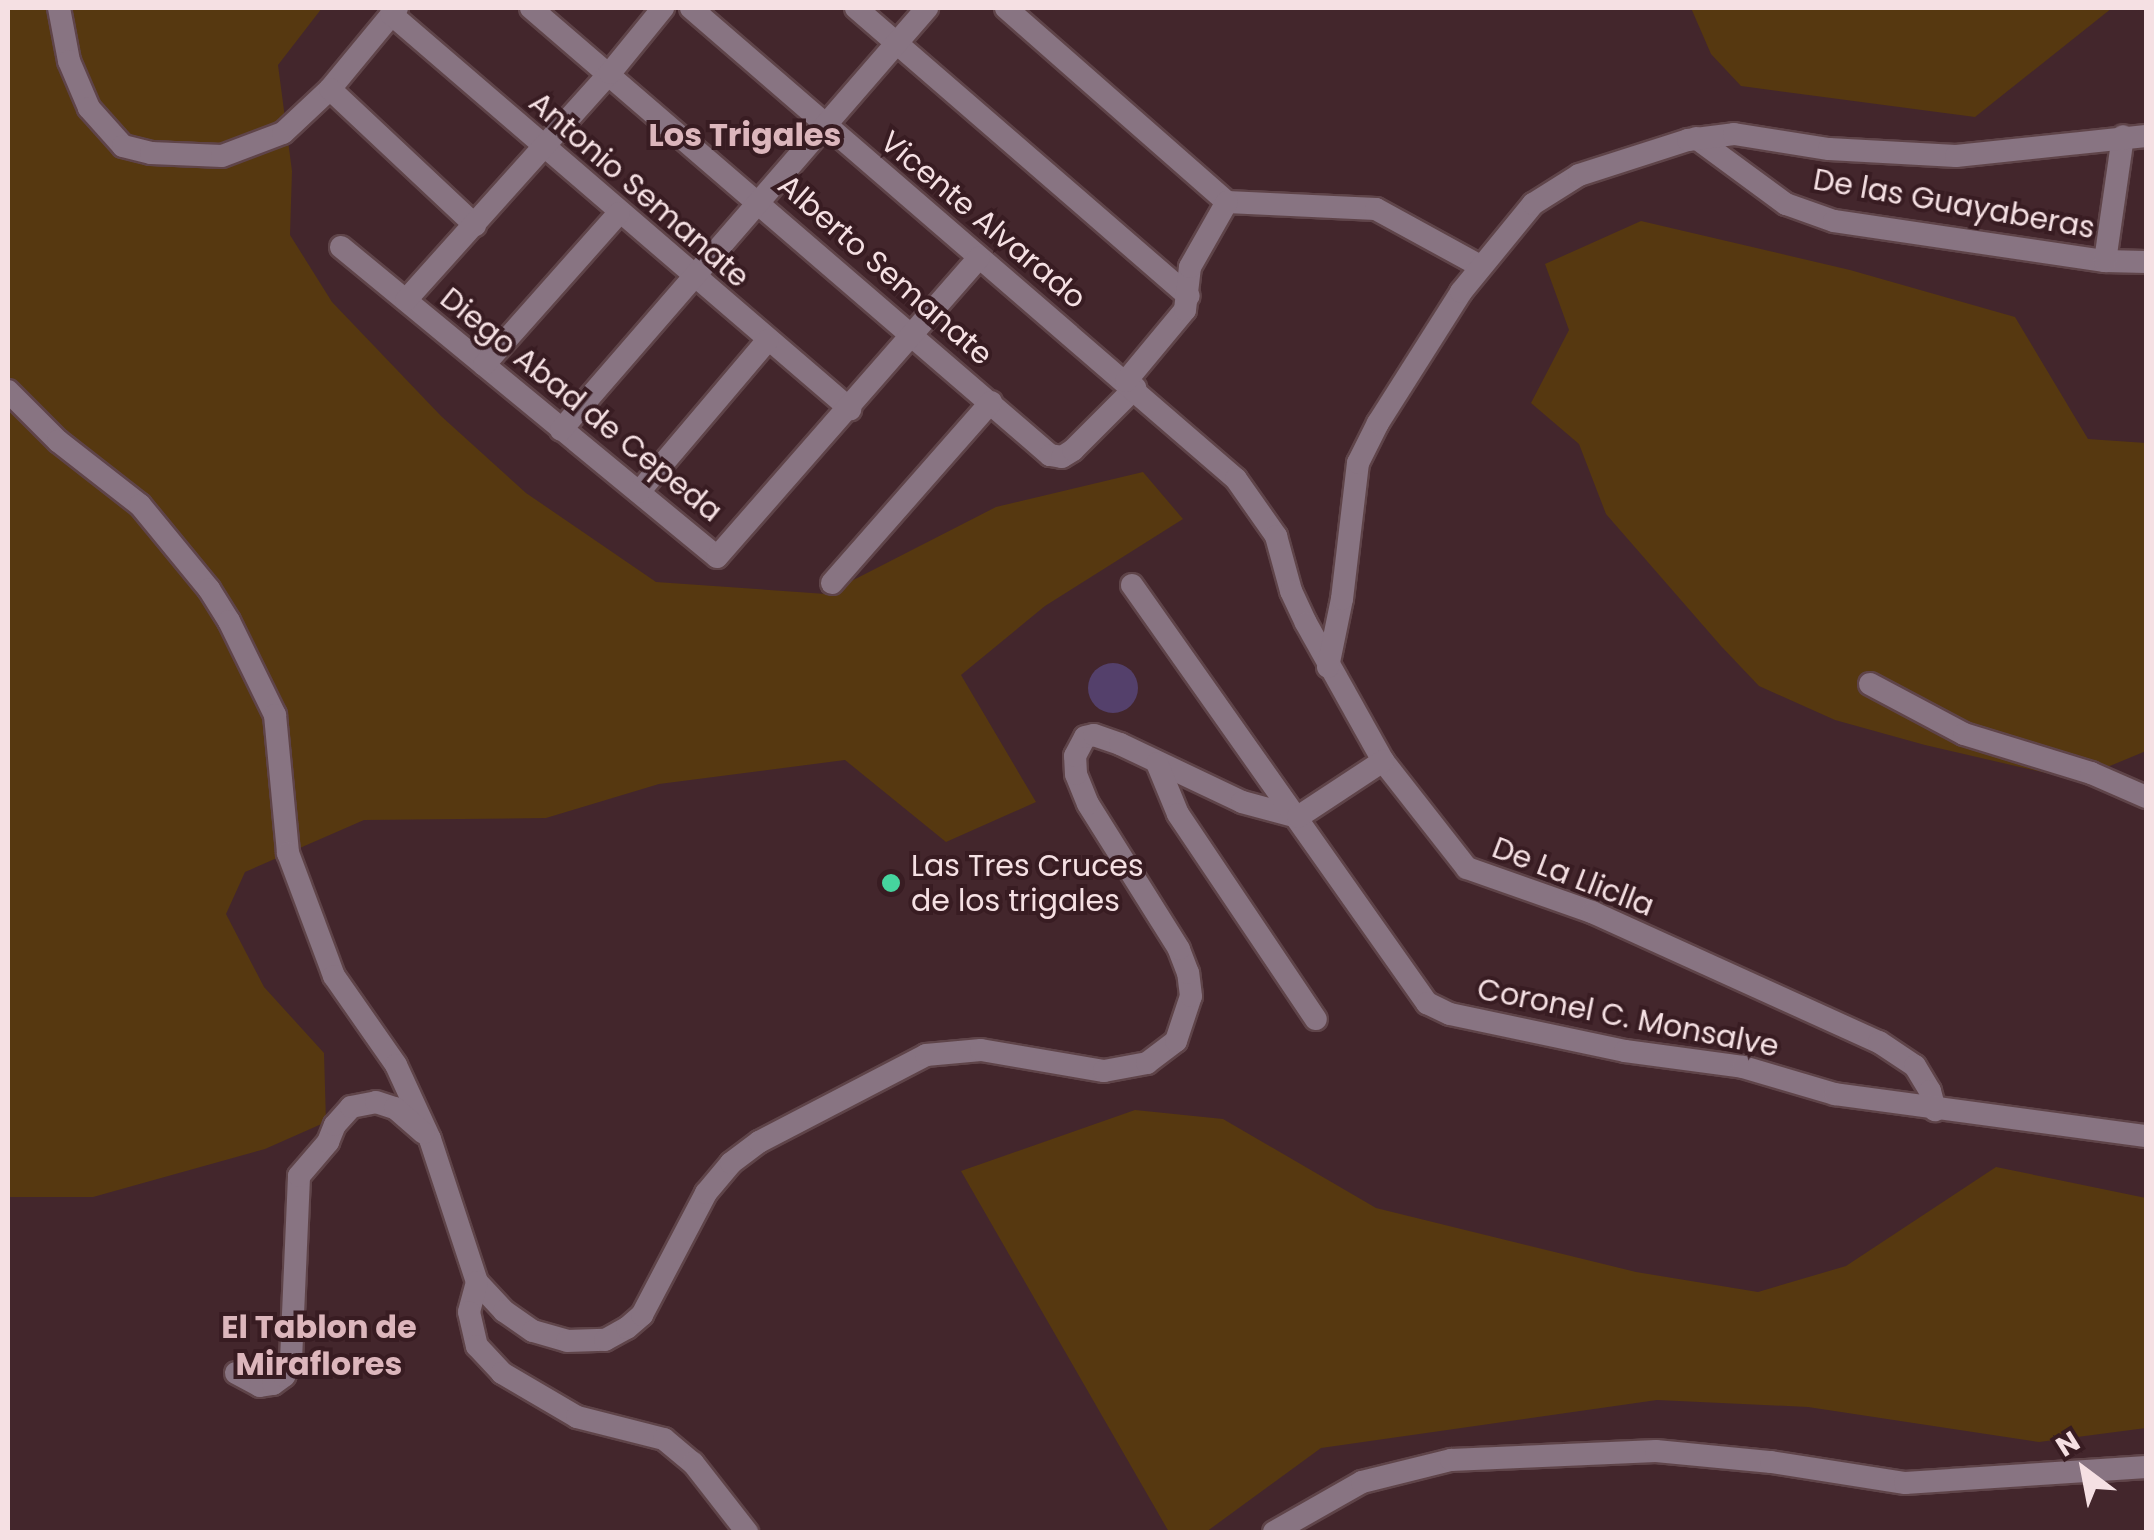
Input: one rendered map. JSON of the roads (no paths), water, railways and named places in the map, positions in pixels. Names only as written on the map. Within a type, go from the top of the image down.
[{"type":"street","points":[[59,8],[69,61],[89,108],[123,146],[151,153],[222,156],[283,133],[330,88],[394,11]]},
{"type":"street","name":"Alberto Semanate","points":[[532,8],[759,199],[1050,455],[1062,457],[1130,385]]},
{"type":"street","points":[[406,300],[610,74],[663,8]]},
{"type":"street","name":"Vicente Alvarado","points":[[691,8],[1236,479]]},
{"type":"street","points":[[856,8],[1188,296]]},
{"type":"street","points":[[561,430],[927,8]]},
{"type":"street","points":[[1006,8],[1227,202],[1376,209],[1480,266]]},
{"type":"street","name":"Antonio Semanate","points":[[394,11],[543,149],[850,410]]},
{"type":"street","points":[[330,88],[475,225]]},
{"type":"street","points":[[1328,667],[1358,463],[1378,423],[1480,266],[1533,204],[1578,175],[1696,138],[1734,134],[1829,149],[1956,156],[2135,136]]},
{"type":"street","name":"De las Guayaberas","points":[[2104,261],[2135,136]]},
{"type":"street","name":"De las Guayaberas","points":[[1696,138],[1786,204],[1834,220],[2104,261],[2146,262]]},
{"type":"street","points":[[1130,385],[1185,310],[1190,267],[1227,202]]},
{"type":"street","points":[[484,365],[619,213]]},
{"type":"street","name":"Diego Abad de Cepeda","points":[[341,247],[718,556],[850,410]]},
{"type":"street","points":[[850,410],[979,258]]},
{"type":"street","points":[[640,492],[768,340]]},
{"type":"street","points":[[8,391],[58,441],[140,505],[209,589],[230,622],[276,715],[288,853],[334,976],[396,1065],[430,1139],[478,1282],[504,1311],[533,1331],[568,1341],[605,1340],[642,1315],[706,1193],[731,1163],[758,1142],[897,1068],[926,1054],[980,1050],[1104,1071],[1148,1063],[1176,1041],[1191,996],[1188,973],[1179,949],[1088,804],[1076,774],[1077,744],[1094,735],[1206,788],[1298,818],[1383,761]]},
{"type":"street","points":[[832,583],[990,402]]},
{"type":"street","name":"De La Lliclla","points":[[1236,479],[1276,536],[1291,590],[1328,667],[1383,761],[1468,868],[1592,912],[1879,1042],[1915,1066],[1930,1091],[1935,1110]]},
{"type":"street","name":"Coronel C. Monsalve","points":[[1132,585],[1427,1003],[1626,1051],[1743,1067],[1836,1094],[1935,1110],[2143,1131]]},
{"type":"street","points":[[1870,684],[1964,734],[2091,773],[2146,797]]},
{"type":"street","points":[[1157,764],[1178,814],[1316,1018]]},
{"type":"street","points":[[1178,814],[1185,796],[1206,788]]},
{"type":"street","points":[[236,1373],[260,1386],[273,1384],[284,1376],[291,1360],[299,1176],[328,1142],[336,1126],[352,1107],[376,1102],[395,1108],[430,1139]]},
{"type":"street","points":[[478,1282],[469,1312],[477,1346],[502,1373],[578,1416],[664,1439],[693,1463],[746,1532]]},
{"type":"street","points":[[1274,1532],[1362,1482],[1451,1460],[1656,1452],[1771,1462],[1905,1483],[2146,1467]]},
{"type":"place","name":"Las Tres Cruces de los trigales","points":[[891,883]]},
{"type":"district","name":"Los Trigales","points":[[745,135]]},
{"type":"district","name":"El Tablon de Miraflores","points":[[319,1346]]}]
